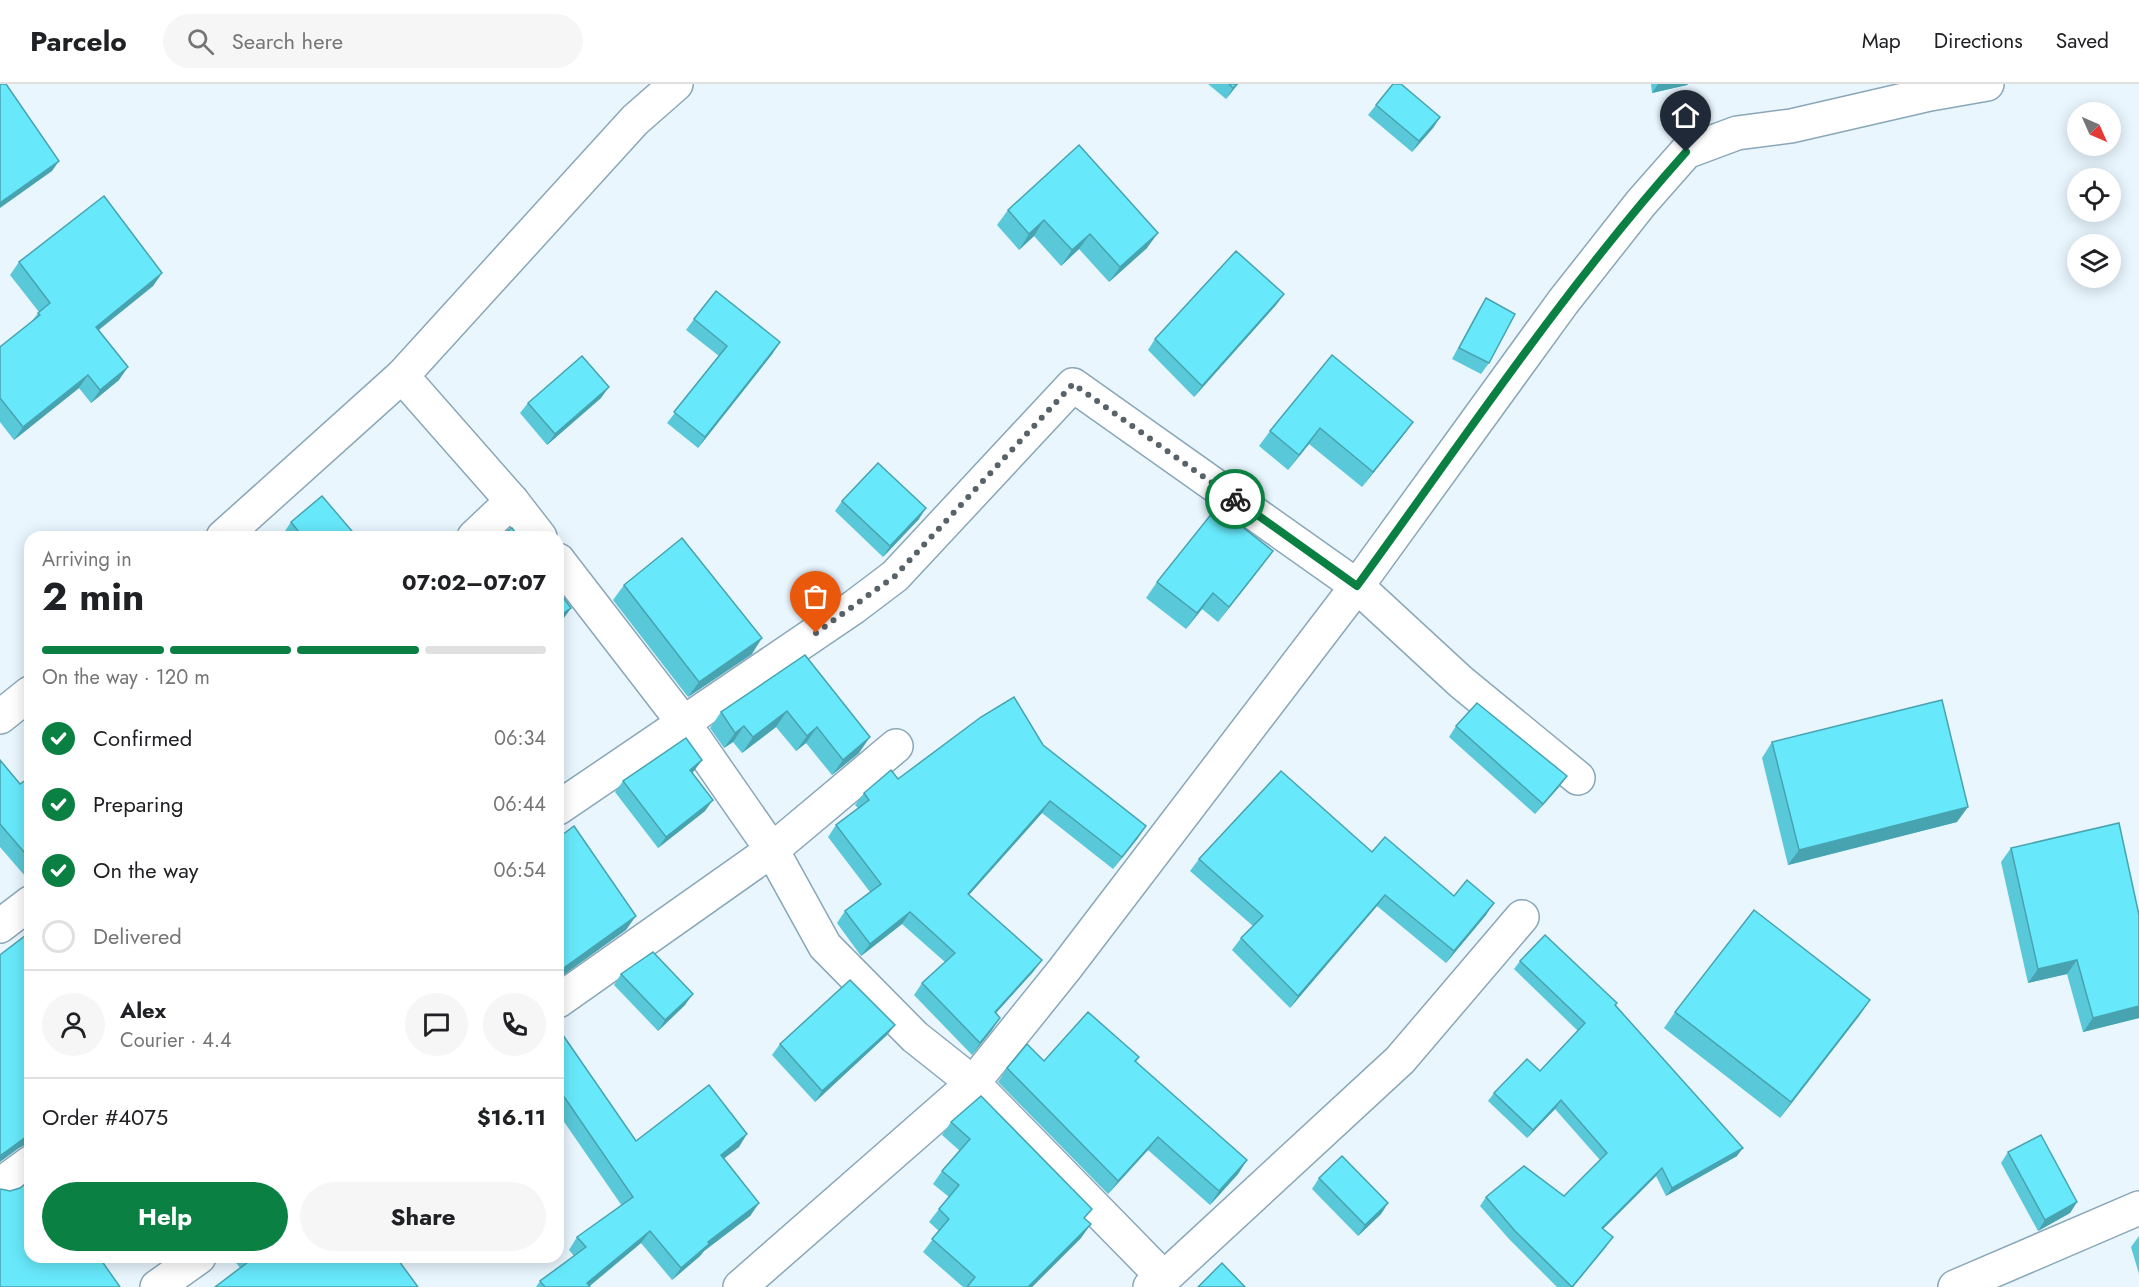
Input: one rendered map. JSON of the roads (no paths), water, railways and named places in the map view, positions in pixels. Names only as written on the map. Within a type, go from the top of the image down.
[{"type":"street","points":[[230,531],[402,375],[635,120],[675,84]]},
{"type":"street","points":[[740,1287],[973,1083],[1064,970],[1357,586],[1563,302],[1641,202],[1686,152],[1737,133],[1791,126],[1930,94],[1987,84]]},
{"type":"street","points":[[402,375],[535,531]]},
{"type":"street","points":[[564,804],[854,607],[895,576],[1073,384],[1357,586],[1461,682],[1578,778]]},
{"type":"street","points":[[480,531],[512,501]]},
{"type":"street","points":[[564,568],[683,722],[772,850],[825,946],[915,1037],[973,1083],[1157,1283],[1400,1060],[1522,917]]},
{"type":"street","points":[[0,717],[24,698]]},
{"type":"street","points":[[564,997],[772,850],[896,746]]},
{"type":"street","points":[[0,926],[24,908]]},
{"type":"street","points":[[0,1185],[24,1167]]},
{"type":"street","points":[[1955,1287],[2139,1208]]},
{"type":"street","points":[[157,1287],[191,1263]]}]
